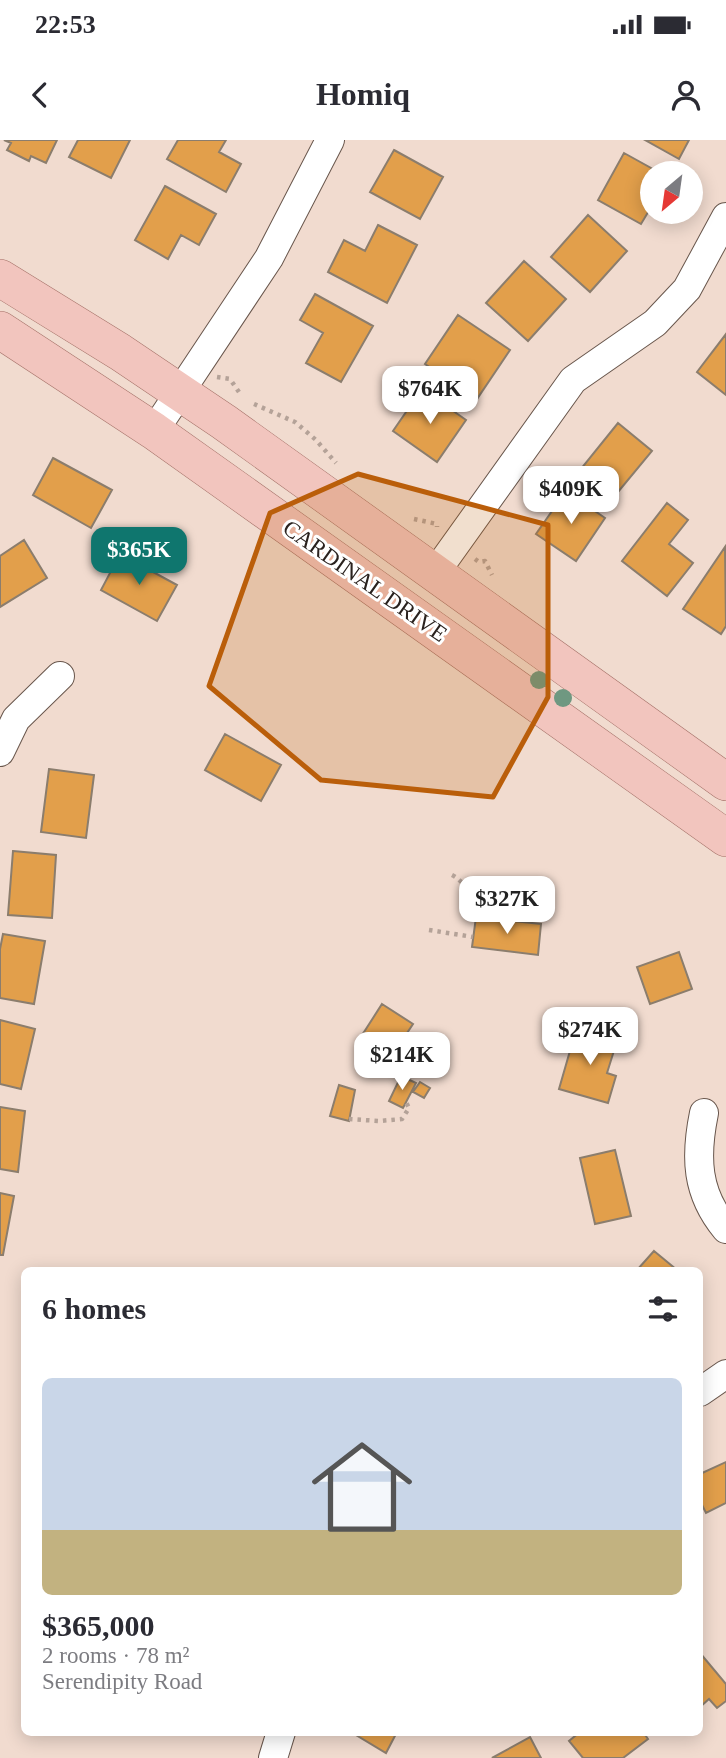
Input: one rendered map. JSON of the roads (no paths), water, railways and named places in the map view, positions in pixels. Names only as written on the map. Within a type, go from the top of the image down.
[{"type":"main road","name":"CARDINAL DRIVE","points":[[0,278],[179,392],[726,782]]},
{"type":"main road","name":"CARDINAL DRIVE","points":[[0,330],[154,431],[726,838]]},
{"type":"street","points":[[154,431],[269,258],[330,140]]},
{"type":"street","points":[[435,573],[572,380],[655,323],[687,289],[726,217]]},
{"type":"street","points":[[0,752],[16,719],[60,676]]},
{"type":"street","points":[[704,1113],[698,1144],[699,1170],[706,1196],[726,1229]]},
{"type":"street","points":[[703,1390],[726,1374]]},
{"type":"street","points":[[273,1758],[280,1736]]}]
